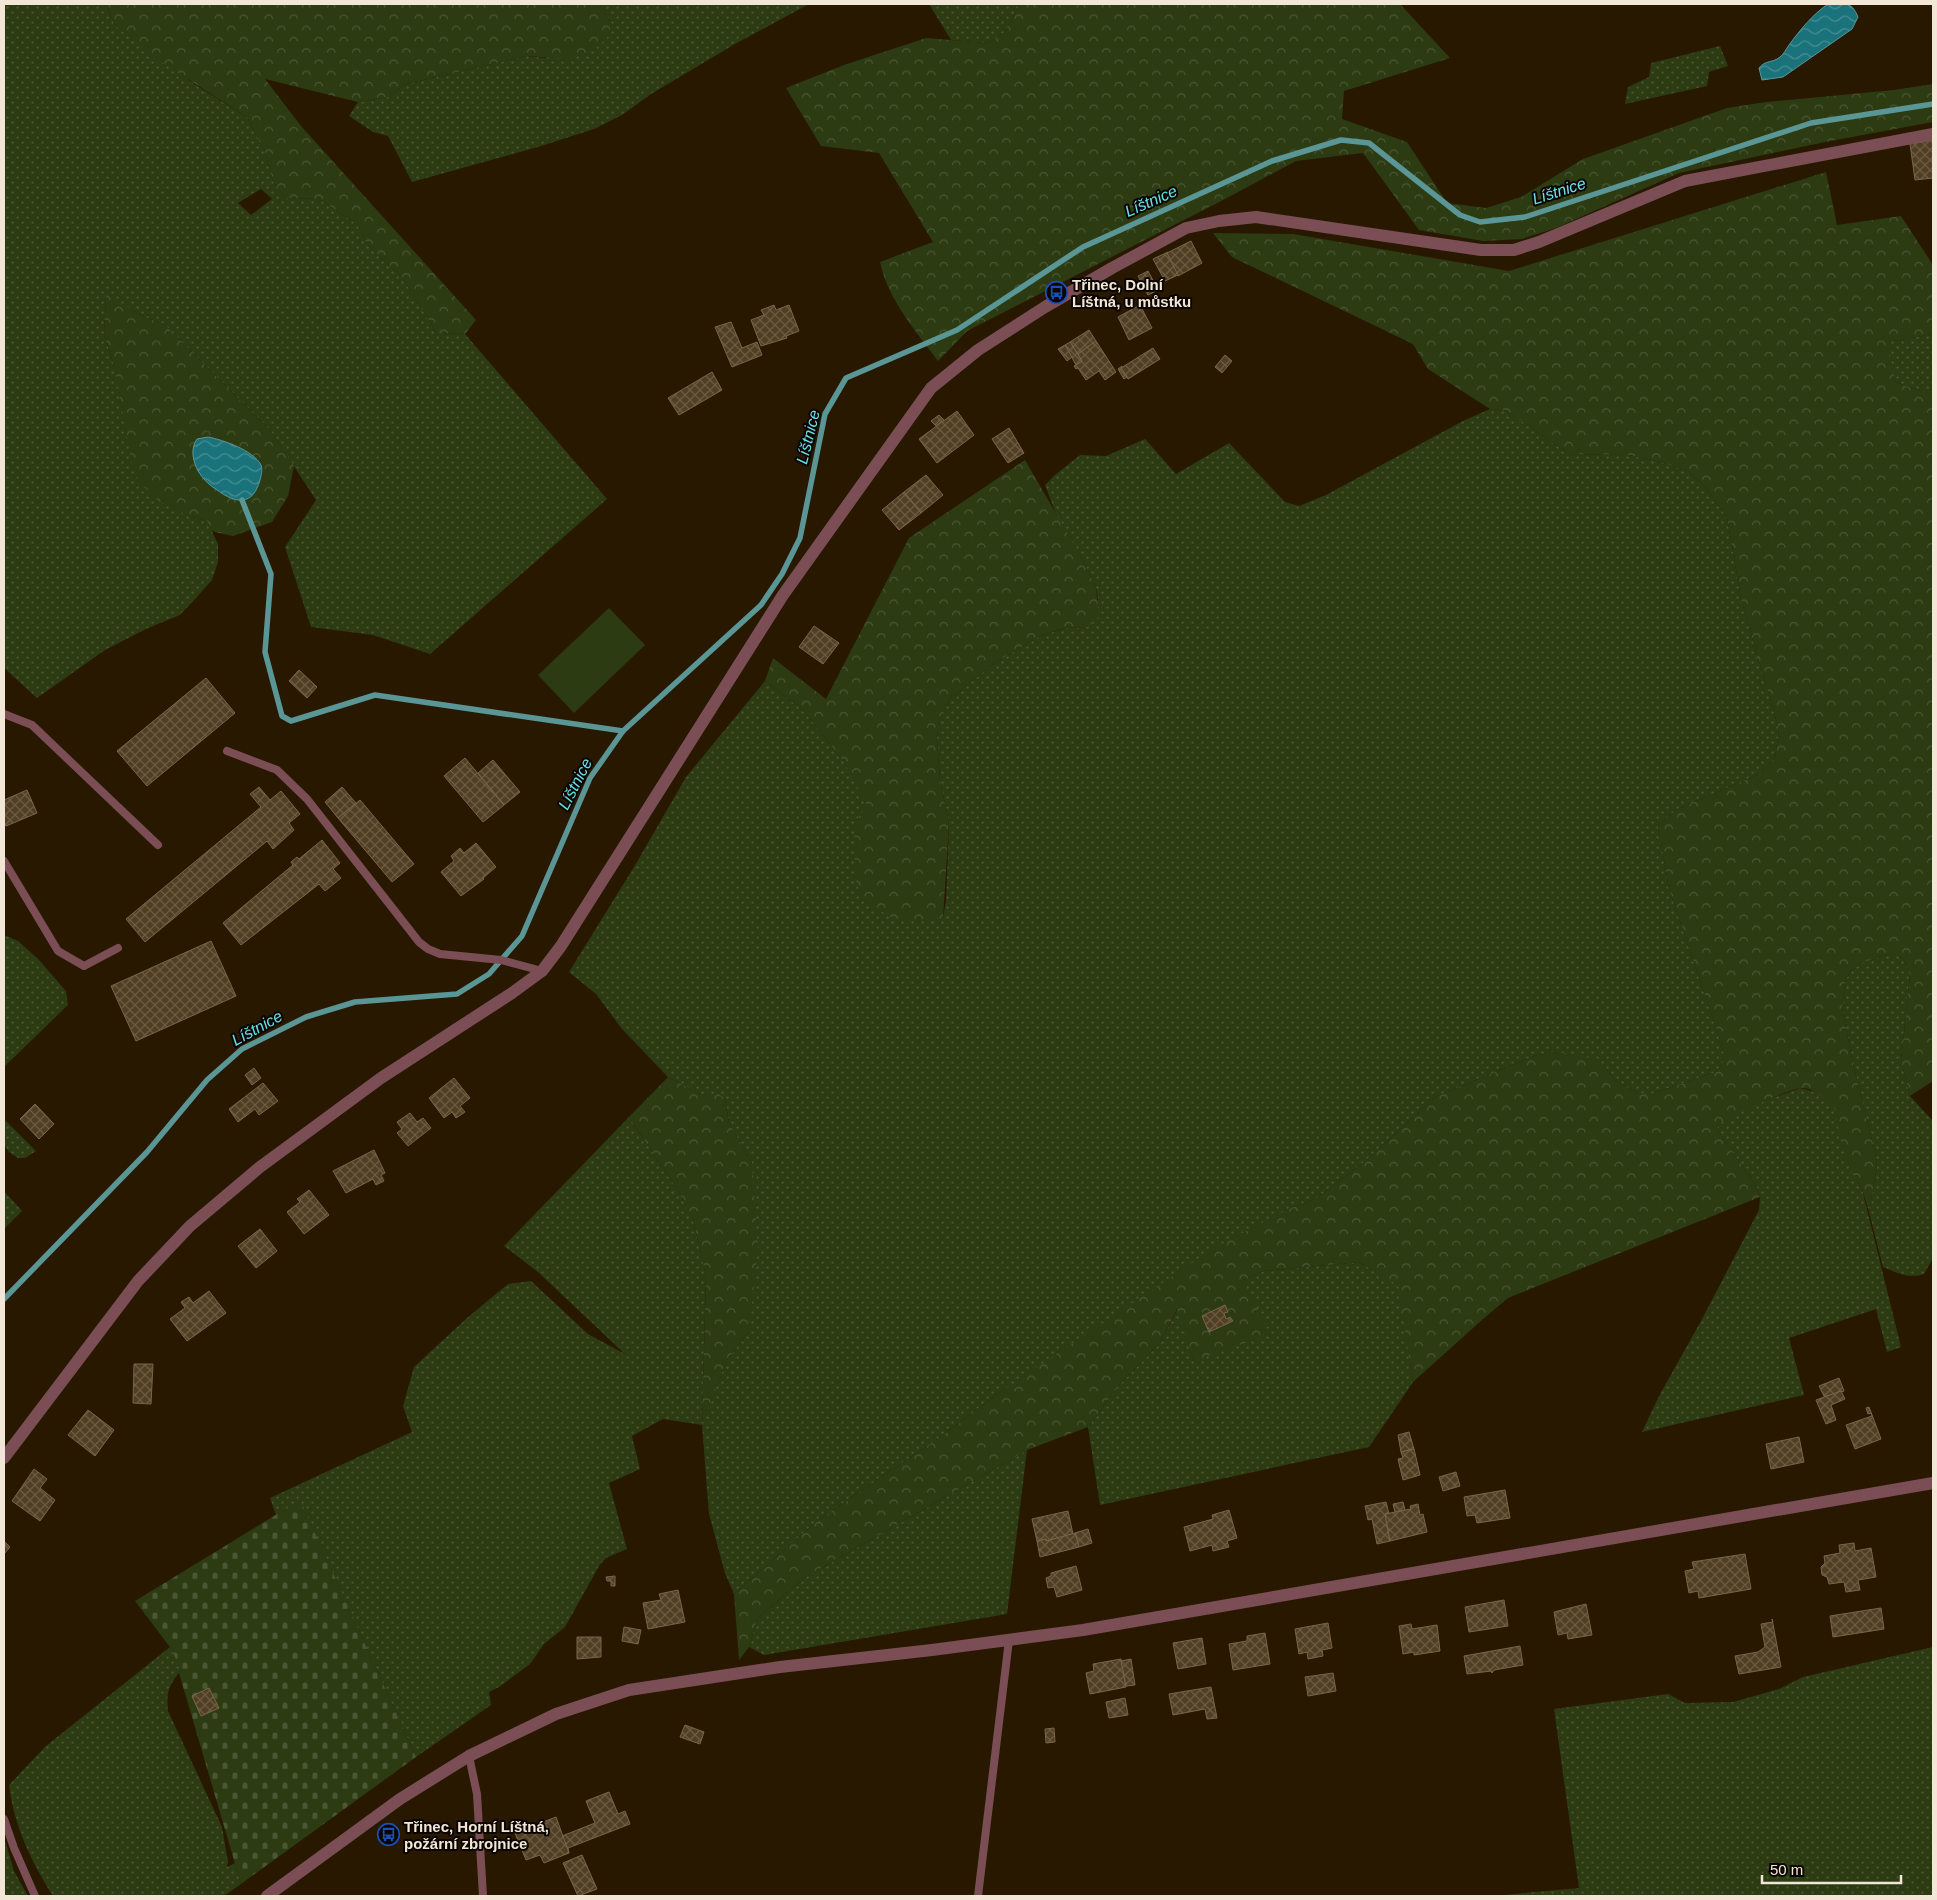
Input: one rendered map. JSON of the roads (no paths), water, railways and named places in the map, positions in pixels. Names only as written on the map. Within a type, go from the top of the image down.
[{"type":"street","points":[[4,1458],[138,1281],[190,1226],[260,1167],[381,1078],[512,993],[542,971],[561,946],[783,595],[932,388],[978,350],[1046,307],[1186,228],[1219,221],[1256,217],[1481,250],[1514,250],[1539,242],[1685,181],[1933,134]]},
{"type":"street","points":[[267,1896],[400,1799],[469,1756],[556,1714],[629,1690],[780,1667],[1009,1640],[1093,1628],[1933,1483]]},
{"type":"lane","points":[[4,714],[32,725],[158,845]]},
{"type":"lane","points":[[227,751],[277,770],[307,799],[419,942],[428,949],[440,954],[501,960],[542,971]]},
{"type":"lane","points":[[4,861],[58,951],[84,966],[118,948]]},
{"type":"lane","points":[[978,1896],[1009,1640]]},
{"type":"lane","points":[[469,1756],[477,1794],[483,1896]]},
{"type":"lane","points":[[4,1819],[14,1848],[35,1896]]},
{"type":"water","points":[[1828,4],[1846,4],[1853,8],[1858,17],[1852,29],[1783,77],[1762,80],[1759,68],[1781,56],[1807,23]]},
{"type":"water","points":[[208,437],[245,450],[261,465],[262,472],[257,488],[248,498],[237,500],[224,495],[209,484],[198,471],[193,451],[195,443],[197,439]]},
{"type":"waterway","name":"Líštnice","points":[[4,1299],[147,1152],[207,1080],[242,1049],[306,1017],[355,1002],[457,994],[489,974],[522,936],[590,778],[623,731],[761,605],[782,574],[800,538],[825,414],[846,378],[957,330],[1083,247],[1272,161],[1341,140],[1369,143],[1460,215],[1480,222],[1525,217],[1811,123],[1933,104]]},
{"type":"waterway","points":[[242,500],[271,574],[265,652],[282,716],[291,721],[375,695],[623,731]]},
{"type":"place","name":"Třinec, Dolní Líštná, u můstku","points":[[1056,293]]},
{"type":"place","name":"Třinec, Horní Líštná, požární zbrojnice","points":[[388,1835]]}]
